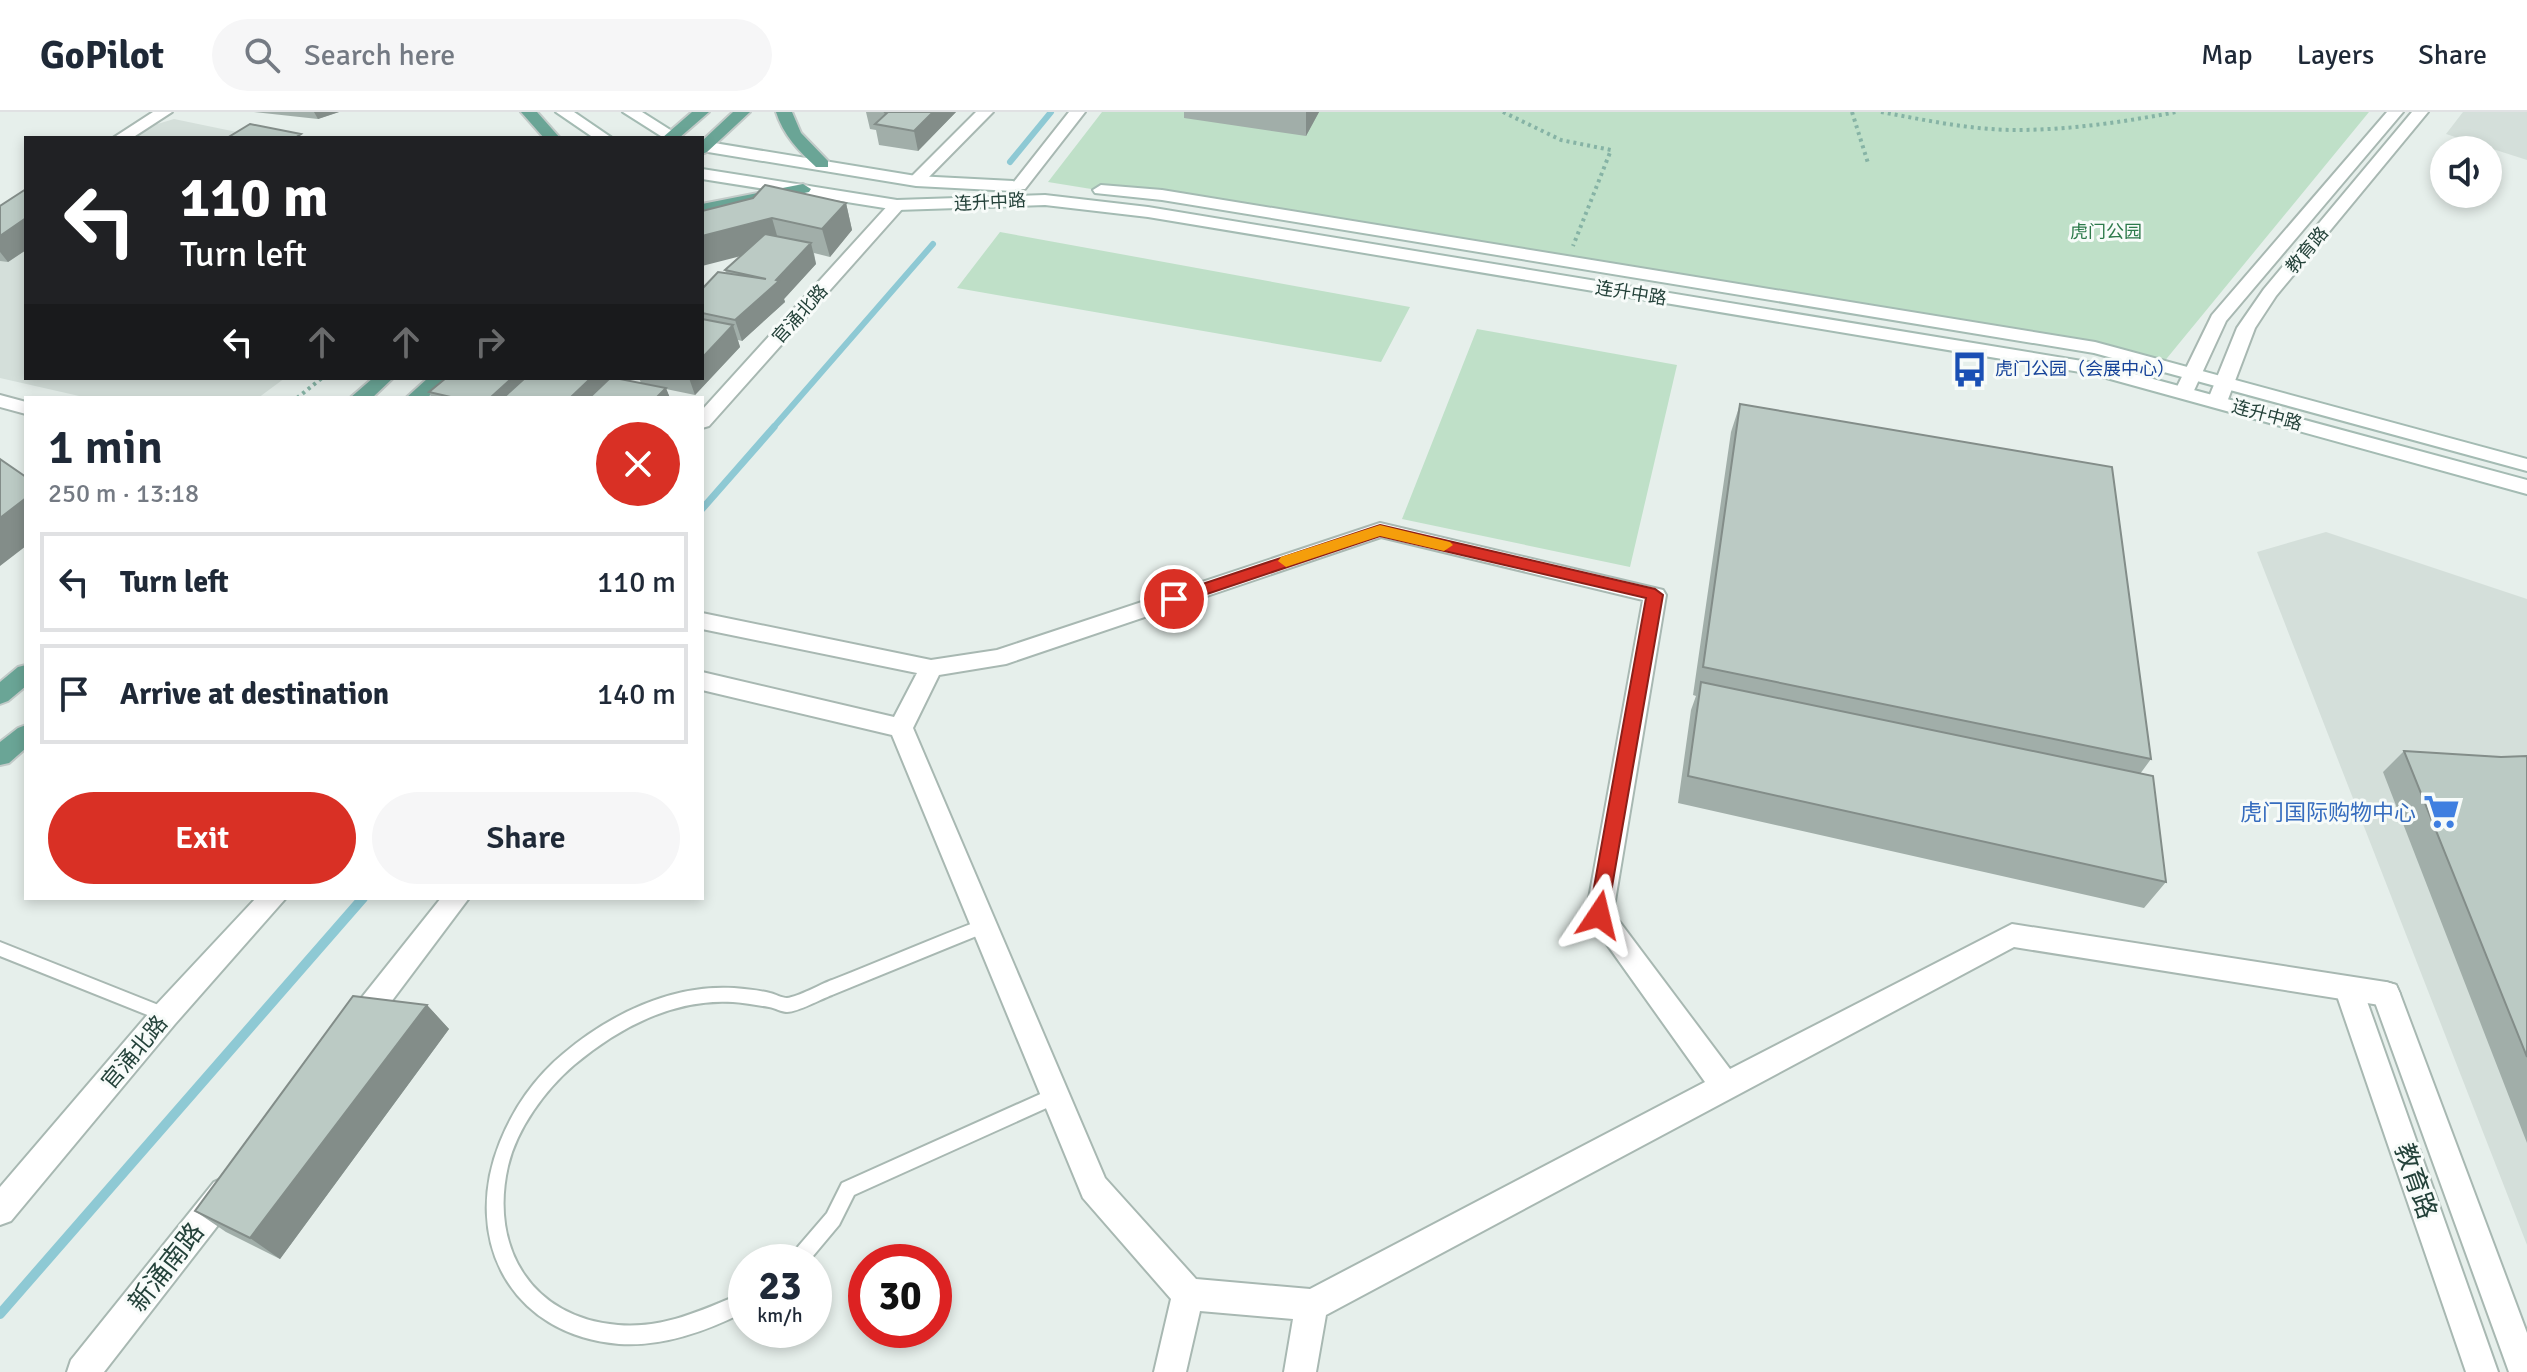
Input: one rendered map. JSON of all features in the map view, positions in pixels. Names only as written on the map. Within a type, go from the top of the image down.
[{"type":"main road","points":[[529,112],[550,136]]},
{"type":"main road","points":[[674,136],[701,112]]},
{"type":"main road","points":[[704,146],[742,112]]},
{"type":"main road","points":[[784,112],[787,124],[799,143],[822,164]]},
{"type":"main road","points":[[704,209],[803,189]]},
{"type":"main road","points":[[362,396],[382,380]]},
{"type":"main road","points":[[418,396],[437,380]]},
{"type":"main road","points":[[0,695],[24,675]]},
{"type":"main road","points":[[0,756],[24,736]]},
{"type":"street","points":[[124,136],[164,112]]},
{"type":"street","points":[[564,112],[601,136]]},
{"type":"street","points":[[631,112],[669,136]]},
{"type":"street","points":[[916,181],[985,112]]},
{"type":"street","points":[[1019,186],[1077,112]]},
{"type":"street","name":"教育路","points":[[2184,393],[2218,319],[2395,112]]},
{"type":"street","name":"教育路","points":[[2221,392],[2246,328],[2270,293],[2420,112]]},
{"type":"street","name":"连升中路","points":[[704,147],[916,181],[1162,195],[2095,348],[2191,374],[2221,392],[2527,487]]},
{"type":"street","name":"连升中路","points":[[704,174],[897,205],[1045,200],[1148,212],[2094,369],[2184,393],[2221,392],[2527,465]]},
{"type":"street","name":"官涌北路","points":[[704,420],[897,205]]},
{"type":"street","points":[[0,401],[24,407]]},
{"type":"street","points":[[704,621],[931,668],[998,658],[1380,530],[1655,595],[1599,915],[1726,1087]]},
{"type":"street","points":[[931,668],[901,728],[1094,1188],[1188,1294],[1312,1305],[2012,935],[2349,990]]},
{"type":"street","points":[[704,681],[901,728]]},
{"type":"street","name":"官涌北路","points":[[0,1210],[165,1015],[271,900]]},
{"type":"street","points":[[338,1048],[454,900]]},
{"type":"street","name":"教育路","points":[[2482,1372],[2349,990],[2386,994],[2525,1372]]},
{"type":"street","name":"新涌南路","points":[[83,1372],[240,1172]]},
{"type":"street","points":[[1170,1372],[1188,1294]]},
{"type":"street","points":[[1300,1372],[1312,1305]]},
{"type":"lane","points":[[728,1309],[690,1326],[620,1335],[589,1330],[560,1319],[536,1303],[516,1282],[503,1258],[495,1231],[494,1202],[498,1172],[508,1142],[523,1113],[564,1062],[618,1023],[647,1010],[677,1000],[735,994],[763,997],[788,1005],[984,926]]},
{"type":"lane","points":[[0,949],[165,1015]]},
{"type":"lane","points":[[811,1244],[833,1219],[848,1189],[1056,1095]]},
{"type":"path","points":[[1503,112],[1561,140],[1611,150],[1571,251]]},
{"type":"path","points":[[1852,112],[1868,163]]},
{"type":"path","points":[[1881,112],[1956,125],[2016,130],[2122,122],[2176,112]]},
{"type":"path","points":[[300,396],[320,380]]},
{"type":"shaded area","points":[[2463,112],[2527,112],[2527,160],[2502,152],[2502,136],[2446,134]]},
{"type":"shaded area","points":[[174,119],[255,136],[137,136],[154,125]]},
{"type":"shaded area","points":[[24,212],[24,380],[282,380],[261,396],[79,396],[0,378],[0,229]]},
{"type":"shaded area","name":"虎门国际购物中心","points":[[2326,532],[2527,599],[2527,1245],[2257,552]]},
{"type":"green space","name":"虎门公园","points":[[1102,112],[2369,112],[2163,363],[1048,182]]},
{"type":"green space","points":[[1000,232],[1410,307],[1381,362],[957,288]]},
{"type":"green space","points":[[1477,329],[1677,365],[1630,567],[1402,519]]},
{"type":"building","points":[[884,112],[933,112],[914,131],[875,124],[887,113]]},
{"type":"building","points":[[250,124],[301,134],[298,136],[230,136]]},
{"type":"building","points":[[765,185],[846,203],[822,229],[772,218],[704,235],[704,210],[753,198]]},
{"type":"building","points":[[24,190],[24,219],[0,236],[0,206]]},
{"type":"building","points":[[765,234],[811,243],[776,280],[779,281],[735,320],[704,313],[704,287],[718,272],[766,279],[725,270]]},
{"type":"building","points":[[704,319],[733,325],[704,356]]},
{"type":"building","points":[[444,380],[510,380],[492,396],[446,396],[429,392]]},
{"type":"building","points":[[523,380],[589,380],[572,396],[505,396]]},
{"type":"building","points":[[608,380],[666,388],[658,396],[591,396]]},
{"type":"building","points":[[1740,404],[2112,467],[2151,759],[1703,667]]},
{"type":"building","points":[[0,459],[24,476],[24,500],[0,518]]},
{"type":"building","points":[[1701,682],[2153,776],[2166,882],[1688,776]]},
{"type":"building","points":[[2404,751],[2527,756],[2527,1057]]},
{"type":"building","points":[[353,996],[427,1005],[250,1238],[195,1211]]},
{"type":"waterway","points":[[1010,162],[1051,112]]},
{"type":"waterway","points":[[772,429],[933,244]]},
{"type":"waterway","points":[[704,507],[774,427]]},
{"type":"waterway","points":[[0,1314],[361,900]]},
{"type":"slow traffic","points":[[1286,561],[1380,530],[1444,545]]},
{"type":"place","name":"虎门公园（会展中心）","points":[[1969,369]]},
{"type":"place","name":"虎门国际购物中心","points":[[2442,812]]},
{"type":"route","points":[[1174,599],[1380,530],[1655,595],[1599,915]]}]
